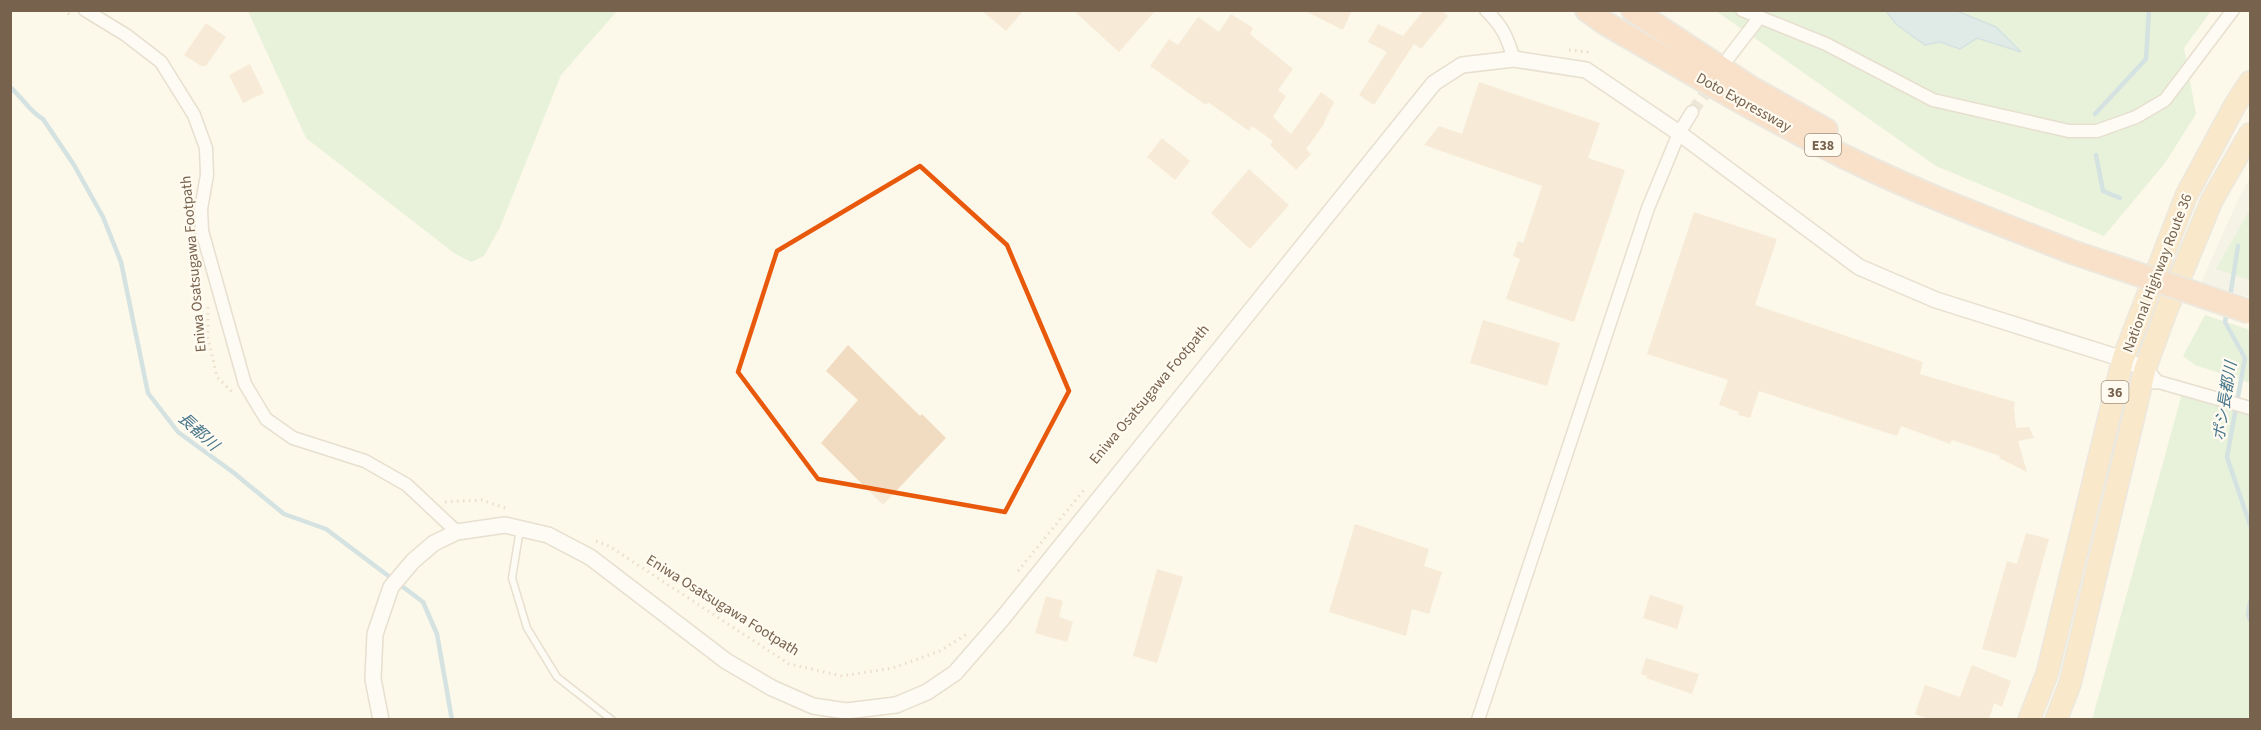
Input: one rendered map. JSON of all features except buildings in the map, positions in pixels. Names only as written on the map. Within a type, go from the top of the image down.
[{"type":"highway","name":"Doto Expressway","points":[[1587,10],[1605,23],[1744,104],[1846,157],[1944,201],[2073,252],[2250,312]]},
{"type":"highway","name":"Doto Expressway","points":[[1633,10],[1751,87],[1849,143],[2073,252]]},
{"type":"highway","name":"National Highway Route 36","points":[[2028,720],[2048,674],[2123,359],[2186,196],[2235,105],[2250,82]]},
{"type":"highway","name":"National Highway Route 36","points":[[2056,720],[2070,684],[2165,314],[2212,200],[2250,134]]},
{"type":"street","points":[[86,10],[126,35],[161,62],[194,115],[206,148],[207,175],[201,209],[202,231],[245,384],[266,419],[293,438],[364,461],[407,485],[457,532]]},
{"type":"street","points":[[1486,10],[1507,35],[1514,58]]},
{"type":"street","points":[[1742,10],[1826,44],[1933,100],[2069,131],[2097,131],[2136,117],[2165,100],[2233,10]]},
{"type":"street","points":[[1730,57],[1758,18]]},
{"type":"street","points":[[381,720],[373,679],[375,634],[391,587],[412,561],[434,543],[457,532],[505,525],[548,535],[590,557],[726,661],[772,688],[813,706],[846,711],[896,705],[927,692],[955,673],[1002,619],[1434,83],[1462,65],[1514,58],[1586,70],[1679,133],[1859,267],[1936,300],[2123,359],[2150,375],[2250,408]]},
{"type":"street","points":[[1478,720],[1648,208],[1679,133],[1692,112]]},
{"type":"lane","points":[[520,528],[512,578],[527,628],[557,677],[612,720]]},
{"type":"path","points":[[63,10],[73,17]]},
{"type":"path","points":[[1566,50],[1587,51],[1596,58]]},
{"type":"path","name":"Eniwa Osatsugawa Footpath","points":[[208,305],[208,338],[217,377],[233,393]]},
{"type":"path","points":[[1013,578],[1084,490]]},
{"type":"path","points":[[439,503],[483,500],[514,511]]},
{"type":"path","name":"Eniwa Osatsugawa Footpath","points":[[588,538],[609,546],[789,664],[843,676],[893,668],[940,651],[971,631]]},
{"type":"highlighted area","points":[[920,166],[1007,245],[1069,391],[1005,512],[818,479],[738,372],[777,251]]},
{"type":"shaded area","points":[[2250,178],[2250,297],[2201,283]]},
{"type":"green space","points":[[248,11],[617,11],[561,75],[500,227],[484,256],[471,262],[454,253],[306,138]]},
{"type":"green space","points":[[1716,11],[2211,11],[2184,48],[2196,114],[2165,163],[2104,236],[1936,166]]},
{"type":"green space","points":[[2250,209],[2250,280],[2216,269]]},
{"type":"green space","points":[[2205,315],[2250,330],[2250,383],[2195,365],[2183,356]]},
{"type":"green space","points":[[2185,383],[2250,406],[2250,719],[2092,720]]},
{"type":"water","points":[[1886,11],[1957,11],[1996,27],[2021,52],[1977,38],[1960,49],[1940,42],[1925,45],[1896,24]]},
{"type":"waterway","name":"ポシ長都川","points":[[2095,114],[2146,59],[2149,10]]},
{"type":"waterway","name":"長都川","points":[[10,87],[43,119],[74,165],[103,217],[121,262],[148,393],[178,432],[234,473],[284,514],[326,529],[423,602],[437,634],[452,720]]},
{"type":"waterway","name":"ポシ長都川","points":[[2096,155],[2103,191],[2120,198]]},
{"type":"waterway","name":"ポシ長都川","points":[[2230,297],[2238,246]]},
{"type":"waterway","name":"ポシ長都川","points":[[2227,311],[2225,322],[2245,358],[2227,457],[2250,525]]},
{"type":"waterway","name":"ポシ長都川","points":[[2250,602],[2248,614],[2250,620]]},
{"type":"tunnel","points":[[1692,112],[1714,81]]}]
